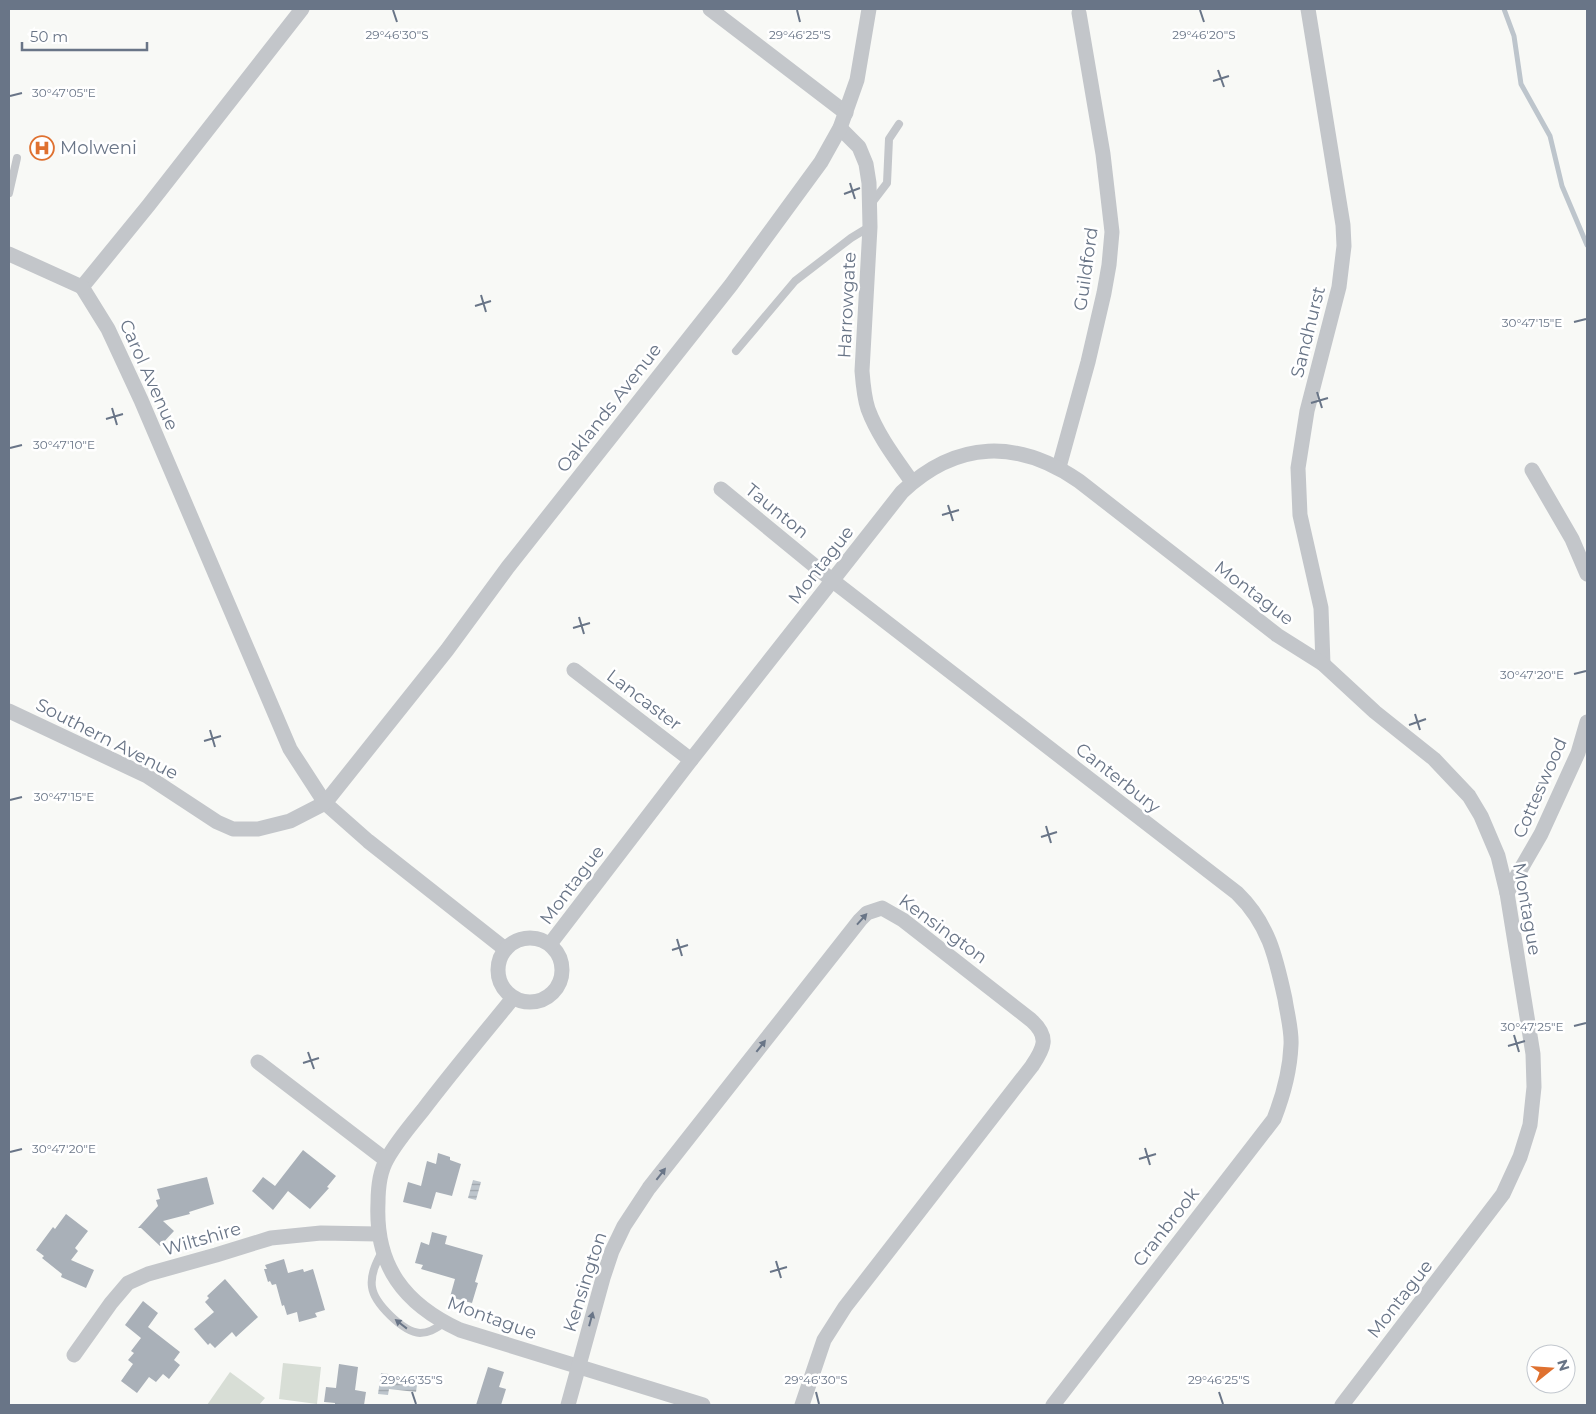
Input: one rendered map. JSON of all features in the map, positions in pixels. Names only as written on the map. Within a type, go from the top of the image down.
[{"type":"street","points":[[9,254],[82,287],[302,9]]},
{"type":"street","points":[[710,9],[846,113]]},
{"type":"street","name":"Oaklands Avenue","points":[[325,803],[447,650],[508,567],[731,285],[821,162],[840,128],[857,80],[869,9]]},
{"type":"street","name":"Sandhurst","points":[[1308,9],[1344,225],[1339,287],[1307,411],[1298,468],[1300,515],[1321,608],[1323,664]]},
{"type":"street","name":"Guildford","points":[[1058,467],[1088,362],[1104,294],[1112,232],[1104,154],[1079,13]]},
{"type":"street","name":"Harrowgate","points":[[840,128],[854,141],[864,155],[869,183],[870,227],[862,371],[864,389],[868,408],[883,440],[912,482]]},
{"type":"street","name":"Carol Avenue","points":[[82,287],[108,329],[137,392],[290,749],[325,803],[368,841],[505,950]]},
{"type":"street","name":"Montague","points":[[550,944],[691,760],[902,492],[912,482],[930,468],[954,458],[993,450],[1034,457],[1058,467],[1079,481],[1277,636],[1323,664],[1374,712],[1434,759],[1469,796],[1482,816],[1498,856],[1507,893],[1533,1054],[1534,1087],[1530,1124],[1512,1176],[1503,1194],[1342,1405]]},
{"type":"street","points":[[1532,470],[1572,539],[1587,574]]},
{"type":"street","name":"Taunton","points":[[720,489],[833,581]]},
{"type":"street","name":"Canterbury","points":[[833,581],[1237,893],[1247,903],[1269,938],[1276,961],[1292,1043],[1289,1062]]},
{"type":"street","name":"Lancaster","points":[[574,670],[691,760]]},
{"type":"street","name":"Southern Avenue","points":[[9,711],[147,776],[217,822],[233,829],[258,830],[290,821],[325,803]]},
{"type":"street","name":"Cotteswood","points":[[1507,893],[1541,834],[1578,753],[1587,722]]},
{"type":"street","name":"Kensington","points":[[578,1366],[612,1251],[624,1226],[649,1188],[860,920],[867,913],[882,908],[904,920],[1031,1020],[1044,1036],[1044,1042],[1041,1052],[1032,1066],[844,1307],[824,1340],[802,1405]]},
{"type":"street","points":[[532,937],[542,939],[550,944],[560,957],[563,973],[560,983],[554,992],[545,999],[535,1002],[524,1002],[513,998],[500,981],[498,970],[499,959],[505,950],[512,942],[521,938],[532,937]]},
{"type":"street","name":"Montague","points":[[513,998],[447,1078],[386,1160],[378,1192],[377,1220],[378,1234],[386,1261],[407,1295],[421,1308],[444,1323],[474,1335],[703,1405]]},
{"type":"street","points":[[258,1062],[386,1160]]},
{"type":"street","name":"Cranbrook","points":[[1053,1405],[1269,1126],[1276,1114],[1282,1096],[1289,1062]]},
{"type":"street","name":"Wiltshire","points":[[74,1355],[111,1302],[128,1283],[142,1277],[271,1238],[321,1234],[378,1234]]},
{"type":"street","points":[[568,1405],[578,1366]]},
{"type":"lane","points":[[870,206],[887,183],[890,139],[899,124]]},
{"type":"lane","points":[[9,194],[18,158]]},
{"type":"lane","points":[[736,351],[795,281],[851,238],[870,227]]},
{"type":"lane","points":[[383,1250],[375,1265],[372,1285],[379,1304],[412,1332],[431,1331],[444,1323]]},
{"type":"shaded area","points":[[473,1180],[481,1182],[476,1200],[468,1198]]},
{"type":"shaded area","points":[[283,1363],[321,1367],[317,1404],[279,1399]]},
{"type":"shaded area","points":[[230,1372],[265,1398],[259,1405],[207,1405]]},
{"type":"shaded area","points":[[381,1373],[418,1378],[416,1392],[389,1389],[388,1395],[378,1394]]},
{"type":"building","points":[[303,1150],[336,1176],[327,1187],[329,1188],[310,1209],[288,1191],[273,1210],[252,1191],[263,1177],[275,1186]]},
{"type":"building","points":[[438,1153],[450,1157],[450,1160],[461,1164],[452,1196],[436,1192],[431,1209],[403,1202],[408,1182],[421,1186],[427,1161],[436,1164]]},
{"type":"building","points":[[207,1177],[214,1204],[189,1212],[190,1214],[163,1221],[174,1231],[160,1246],[141,1228],[138,1228],[158,1206],[156,1200],[160,1199],[157,1189]]},
{"type":"building","points":[[66,1214],[88,1231],[75,1248],[78,1251],[71,1260],[94,1270],[86,1288],[61,1277],[62,1274],[42,1258],[44,1256],[36,1250],[53,1227],[55,1229]]},
{"type":"building","points":[[432,1232],[447,1236],[445,1244],[483,1255],[475,1282],[478,1283],[472,1303],[450,1297],[455,1279],[421,1269],[423,1265],[415,1263],[421,1242],[429,1245]]},
{"type":"building","points":[[284,1259],[288,1273],[303,1269],[304,1272],[313,1269],[325,1310],[315,1313],[317,1317],[299,1322],[297,1312],[287,1315],[284,1305],[282,1306],[276,1284],[272,1285],[270,1281],[268,1282],[264,1269],[267,1269],[265,1265]]},
{"type":"building","points":[[225,1279],[258,1317],[236,1337],[232,1332],[215,1348],[210,1343],[208,1345],[194,1329],[214,1312],[205,1302],[209,1298],[207,1296]]},
{"type":"building","points":[[143,1301],[158,1313],[148,1327],[180,1352],[174,1360],[180,1365],[169,1379],[163,1374],[156,1382],[149,1377],[137,1393],[121,1381],[133,1364],[128,1360],[134,1353],[131,1351],[141,1338],[125,1325]]},
{"type":"building","points":[[339,1364],[358,1367],[355,1390],[366,1392],[364,1405],[335,1405],[335,1403],[324,1402],[326,1387],[336,1388]]},
{"type":"building","points":[[488,1367],[504,1372],[499,1387],[506,1389],[501,1405],[476,1405]]},
{"type":"waterway","points":[[1504,9],[1514,36],[1521,84],[1550,136],[1562,186],[1587,245]]},
{"type":"place","name":"Molweni","points":[[42,148]]}]
